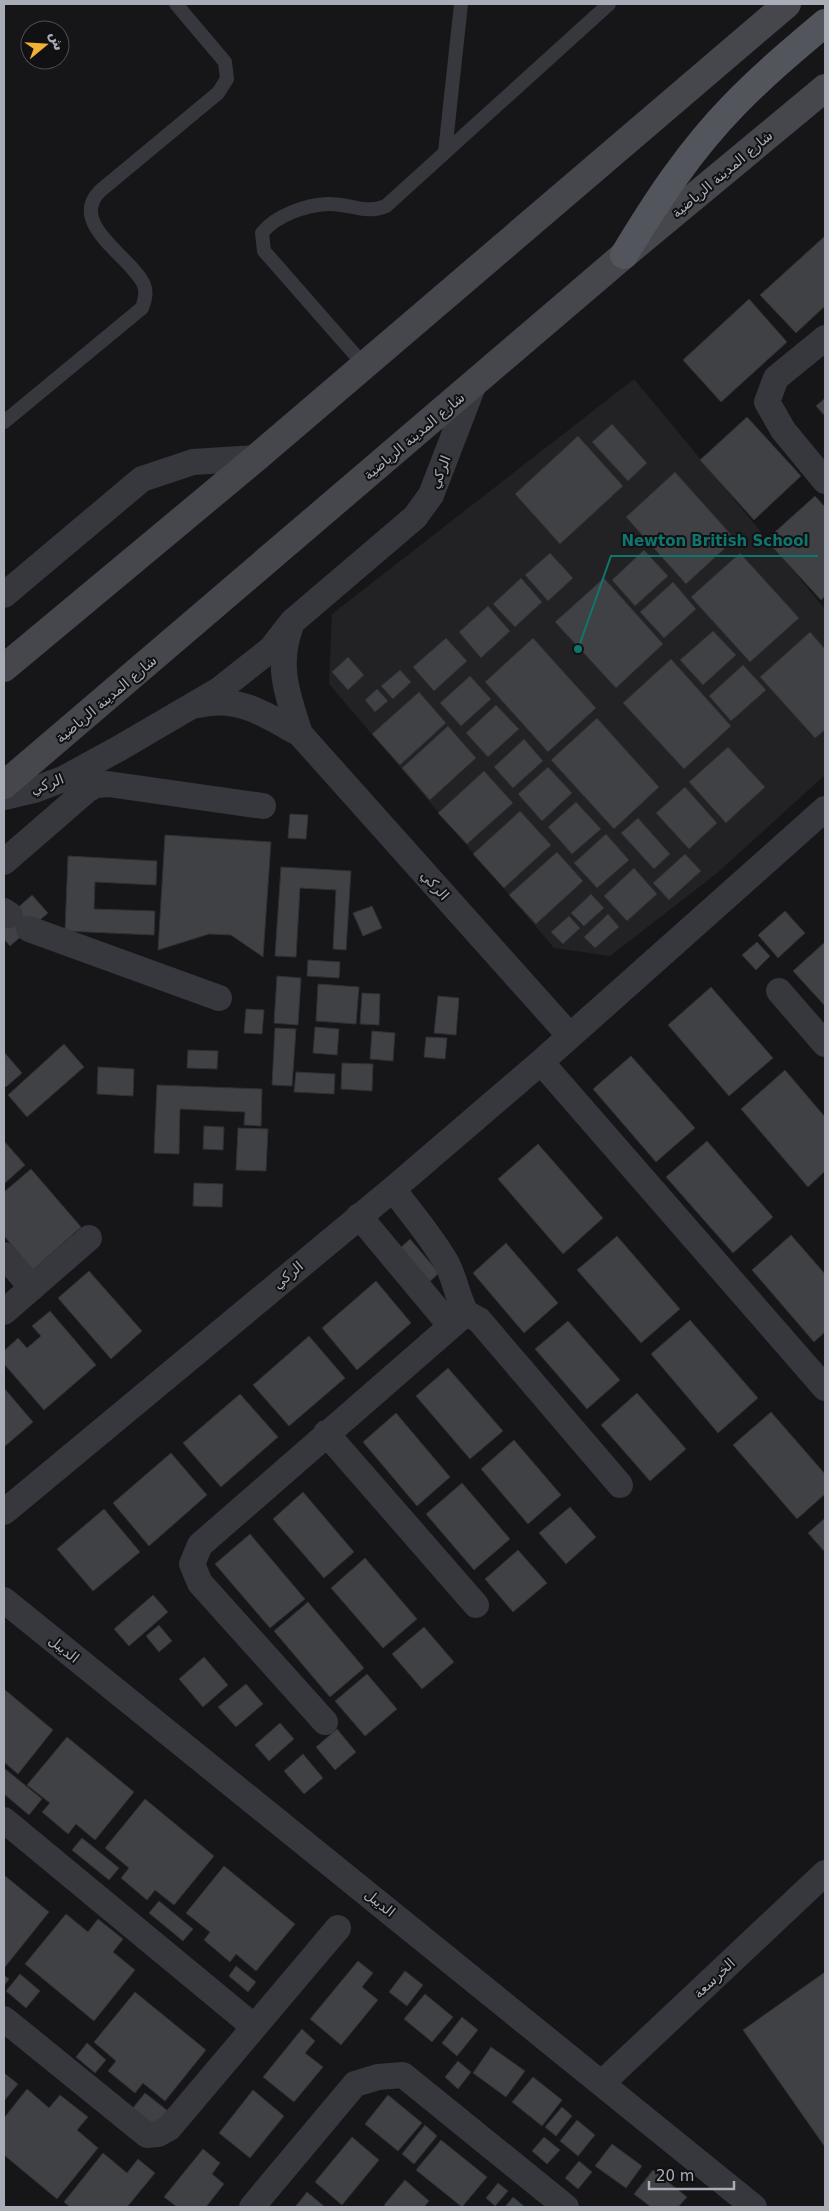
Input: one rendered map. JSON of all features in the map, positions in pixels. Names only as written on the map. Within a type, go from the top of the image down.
[{"type":"main road","points":[[4,668],[256,458],[787,4]]},
{"type":"main road","points":[[624,255],[656,202],[693,152],[734,105],[779,62],[825,23]]},
{"type":"main road","name":"شارع المدينة الرياضية","points":[[4,786],[624,255],[825,88]]},
{"type":"street","points":[[825,338],[776,378],[767,402],[783,430],[825,481]]},
{"type":"street","name":"الركي","points":[[4,797],[34,790],[63,779],[193,707],[245,672],[271,649],[292,622],[415,517],[431,495],[473,386]]},
{"type":"street","points":[[4,594],[142,479],[193,462],[256,458]]},
{"type":"street","name":"الركي","points":[[292,622],[286,640],[283,678],[300,734]]},
{"type":"street","name":"الركي","points":[[193,707],[207,703],[235,703],[261,712],[300,734],[570,1036]]},
{"type":"street","points":[[4,862],[86,790],[96,785],[108,784],[263,806]]},
{"type":"street","name":"الركي","points":[[4,1512],[393,1189],[541,1062],[824,813]]},
{"type":"street","points":[[14,918],[219,998]]},
{"type":"street","points":[[779,991],[825,1044]]},
{"type":"street","points":[[541,1062],[822,1378]]},
{"type":"street","points":[[325,1722],[200,1583],[192,1564],[200,1545],[458,1319],[460,1302],[447,1264],[431,1239],[393,1189]]},
{"type":"street","points":[[359,1216],[458,1319],[479,1320],[620,1484]]},
{"type":"street","points":[[4,1312],[89,1238]]},
{"type":"street","points":[[4,1255],[32,1288]]},
{"type":"street","points":[[326,1433],[476,1605]]},
{"type":"street","name":"الديبل","points":[[4,1600],[602,2082],[754,2207]]},
{"type":"street","points":[[4,1820],[253,2026]]},
{"type":"street","name":"الخرسعة","points":[[602,2082],[825,1873]]},
{"type":"street","points":[[4,2020],[147,2135],[158,2134],[169,2128],[253,2026],[338,1928]]},
{"type":"street","points":[[252,2207],[355,2084],[378,2077],[403,2075],[566,2207]]},
{"type":"lane","points":[[4,422],[142,308],[145,300],[143,284],[96,228],[90,212],[91,204],[100,191],[218,92],[227,79],[225,62],[176,4]]},
{"type":"lane","points":[[446,152],[461,4]]},
{"type":"lane","points":[[364,365],[264,251],[262,233],[270,222],[302,209],[329,204],[374,211],[386,206],[609,4]]},
{"type":"shaded area","points":[[634,379],[825,609],[825,775],[716,874],[610,956],[554,948],[329,684],[332,614]]},
{"type":"building","points":[[825,236],[825,306],[796,333],[760,295]]},
{"type":"building","points":[[749,299],[787,342],[721,402],[683,360]]},
{"type":"building","points":[[825,398],[825,416],[816,406]]},
{"type":"building","points":[[747,417],[801,476],[754,520],[700,460]]},
{"type":"building","points":[[612,424],[647,463],[628,481],[592,442]]},
{"type":"building","points":[[578,436],[623,486],[560,544],[515,494]]},
{"type":"building","points":[[675,472],[735,539],[686,584],[626,517]]},
{"type":"building","points":[[815,496],[825,507],[825,596],[821,600],[766,540]]},
{"type":"building","points":[[644,550],[668,576],[635,606],[612,580]]},
{"type":"building","points":[[550,553],[573,578],[548,601],[525,575]]},
{"type":"building","points":[[740,553],[799,618],[750,662],[691,597]]},
{"type":"building","points":[[521,578],[542,602],[515,627],[493,604]]},
{"type":"building","points":[[604,578],[663,644],[616,688],[555,622]]},
{"type":"building","points":[[673,582],[696,609],[664,638],[640,612]]},
{"type":"building","points":[[488,606],[510,631],[481,658],[459,632]]},
{"type":"building","points":[[713,631],[736,655],[703,685],[680,660]]},
{"type":"building","points":[[810,632],[825,649],[825,730],[815,738],[760,677]]},
{"type":"building","points":[[446,638],[467,661],[434,691],[413,667]]},
{"type":"building","points":[[533,638],[596,708],[548,752],[485,682]]},
{"type":"building","points":[[348,657],[364,675],[348,690],[332,672]]},
{"type":"building","points":[[671,659],[731,726],[684,769],[623,703]]},
{"type":"building","points":[[743,665],[766,690],[731,721],[709,696]]},
{"type":"building","points":[[400,670],[411,682],[393,699],[381,686]]},
{"type":"building","points":[[470,676],[491,699],[461,726],[440,703]]},
{"type":"building","points":[[377,689],[388,701],[375,712],[365,700]]},
{"type":"building","points":[[419,692],[446,723],[400,765],[372,734]]},
{"type":"building","points":[[496,705],[519,729],[488,757],[466,733]]},
{"type":"building","points":[[597,718],[659,787],[614,829],[551,760]]},
{"type":"building","points":[[448,726],[476,758],[430,800],[402,768]]},
{"type":"building","points":[[524,739],[543,761],[513,788],[494,767]]},
{"type":"building","points":[[728,747],[765,787],[726,823],[689,782]]},
{"type":"building","points":[[548,767],[572,793],[542,821],[518,794]]},
{"type":"building","points":[[484,771],[513,803],[467,844],[438,813]]},
{"type":"building","points":[[685,787],[717,823],[689,849],[656,813]]},
{"type":"building","points":[[576,802],[601,829],[572,854],[548,827]]},
{"type":"building","points":[[520,811],[551,845],[504,888],[473,854]]},
{"type":"building","points":[[290,814],[308,815],[306,839],[288,838]]},
{"type":"building","points":[[638,818],[670,854],[654,869],[621,833]]},
{"type":"building","points":[[606,834],[629,860],[597,888],[574,863]]},
{"type":"building","points":[[165,835],[271,842],[263,957],[231,935],[209,934],[158,950]]},
{"type":"building","points":[[557,852],[583,881],[536,924],[509,895]]},
{"type":"building","points":[[685,854],[701,871],[669,900],[653,883]]},
{"type":"building","points":[[68,856],[157,861],[156,885],[95,882],[94,909],[155,911],[154,935],[65,931]]},
{"type":"building","points":[[281,867],[351,871],[346,950],[333,949],[336,890],[300,888],[296,957],[275,956]]},
{"type":"building","points":[[634,868],[657,894],[627,921],[604,896]]},
{"type":"building","points":[[591,894],[604,908],[584,926],[571,913]]},
{"type":"building","points":[[32,895],[48,913],[10,946],[4,939],[4,920]]},
{"type":"building","points":[[372,906],[382,928],[363,936],[353,913]]},
{"type":"building","points":[[785,911],[805,933],[778,958],[758,935]]},
{"type":"building","points":[[608,914],[619,927],[595,948],[584,937]]},
{"type":"building","points":[[569,916],[580,928],[563,944],[551,932]]},
{"type":"building","points":[[757,942],[770,956],[756,970],[742,955]]},
{"type":"building","points":[[825,942],[825,1006],[793,971]]},
{"type":"building","points":[[308,960],[340,962],[339,978],[307,976]]},
{"type":"building","points":[[277,976],[301,978],[298,1025],[274,1023]]},
{"type":"building","points":[[318,984],[359,987],[356,1024],[316,1021]]},
{"type":"building","points":[[711,987],[773,1058],[729,1096],[668,1025]]},
{"type":"building","points":[[362,993],[380,994],[379,1025],[360,1024]]},
{"type":"building","points":[[438,996],[459,998],[456,1035],[434,1033]]},
{"type":"building","points":[[246,1009],[264,1010],[262,1034],[244,1033]]},
{"type":"building","points":[[315,1027],[339,1029],[337,1055],[313,1053]]},
{"type":"building","points":[[275,1028],[296,1029],[292,1086],[272,1085]]},
{"type":"building","points":[[372,1031],[395,1033],[393,1061],[370,1059]]},
{"type":"building","points":[[426,1037],[447,1038],[445,1059],[424,1057]]},
{"type":"building","points":[[64,1044],[84,1067],[27,1117],[8,1095]]},
{"type":"building","points":[[188,1050],[218,1051],[217,1069],[187,1068]]},
{"type":"building","points":[[4,1052],[22,1073],[6,1087],[4,1085]]},
{"type":"building","points":[[631,1056],[695,1128],[656,1162],[593,1089]]},
{"type":"building","points":[[342,1063],[373,1064],[372,1091],[341,1089]]},
{"type":"building","points":[[98,1067],[134,1069],[133,1096],[97,1094]]},
{"type":"building","points":[[785,1070],[825,1117],[825,1171],[808,1187],[741,1109]]},
{"type":"building","points":[[296,1072],[335,1074],[334,1094],[294,1092]]},
{"type":"building","points":[[157,1085],[262,1089],[261,1126],[244,1125],[245,1112],[180,1109],[179,1154],[154,1153]]},
{"type":"building","points":[[204,1126],[224,1127],[223,1150],[203,1149]]},
{"type":"building","points":[[238,1128],[268,1129],[266,1171],[236,1170]]},
{"type":"building","points":[[4,1141],[25,1165],[4,1184]]},
{"type":"building","points":[[707,1141],[773,1217],[733,1253],[666,1177]]},
{"type":"building","points":[[538,1144],[603,1218],[563,1254],[498,1179]]},
{"type":"building","points":[[31,1169],[81,1227],[33,1270],[4,1236],[4,1192]]},
{"type":"building","points":[[194,1183],[223,1184],[222,1207],[193,1206]]},
{"type":"building","points":[[791,1235],[825,1274],[825,1332],[814,1342],[752,1270]]},
{"type":"building","points":[[617,1236],[680,1309],[641,1343],[577,1270]]},
{"type":"building","points":[[410,1239],[439,1273],[427,1284],[398,1250]]},
{"type":"building","points":[[506,1243],[558,1303],[524,1333],[473,1273]]},
{"type":"building","points":[[89,1271],[142,1331],[111,1359],[58,1298]]},
{"type":"building","points":[[376,1281],[411,1323],[357,1370],[322,1328]]},
{"type":"building","points":[[50,1311],[96,1365],[44,1410],[4,1364],[4,1351],[18,1338],[27,1348],[41,1336],[32,1326]]},
{"type":"building","points":[[690,1320],[758,1398],[718,1433],[651,1354]]},
{"type":"building","points":[[568,1321],[620,1380],[587,1409],[535,1349]]},
{"type":"building","points":[[309,1336],[345,1378],[289,1426],[253,1385]]},
{"type":"building","points":[[448,1368],[503,1431],[470,1459],[416,1396]]},
{"type":"building","points":[[4,1388],[33,1422],[4,1447]]},
{"type":"building","points":[[637,1393],[686,1449],[650,1481],[601,1425]]},
{"type":"building","points":[[240,1394],[278,1437],[221,1487],[183,1443]]},
{"type":"building","points":[[771,1412],[825,1474],[825,1494],[797,1519],[733,1445]]},
{"type":"building","points":[[396,1413],[450,1477],[417,1506],[363,1442]]},
{"type":"building","points":[[514,1440],[561,1495],[528,1524],[481,1469]]},
{"type":"building","points":[[171,1453],[207,1495],[149,1546],[113,1503]]},
{"type":"building","points":[[462,1483],[510,1539],[474,1570],[426,1514]]},
{"type":"building","points":[[303,1492],[354,1552],[324,1578],[273,1519]]},
{"type":"building","points":[[570,1507],[596,1537],[566,1564],[539,1533]]},
{"type":"building","points":[[104,1509],[140,1552],[93,1591],[57,1549]]},
{"type":"building","points":[[825,1518],[825,1552],[808,1533]]},
{"type":"building","points":[[250,1534],[305,1599],[270,1628],[215,1564]]},
{"type":"building","points":[[518,1550],[547,1583],[513,1612],[485,1579]]},
{"type":"building","points":[[365,1558],[417,1619],[383,1648],[331,1588]]},
{"type":"building","points":[[153,1595],[168,1612],[129,1646],[114,1629]]},
{"type":"building","points":[[308,1602],[364,1668],[330,1697],[274,1631]]},
{"type":"building","points":[[159,1625],[172,1641],[159,1652],[146,1636]]},
{"type":"building","points":[[424,1627],[454,1662],[422,1689],[392,1654]]},
{"type":"building","points":[[204,1657],[228,1685],[203,1707],[179,1679]]},
{"type":"building","points":[[367,1674],[397,1709],[365,1736],[335,1701]]},
{"type":"building","points":[[246,1684],[263,1704],[236,1727],[218,1707]]},
{"type":"building","points":[[4,1689],[53,1730],[18,1774],[4,1762]]},
{"type":"building","points":[[280,1723],[294,1739],[269,1761],[255,1745]]},
{"type":"building","points":[[337,1729],[356,1752],[335,1770],[316,1747]]},
{"type":"building","points":[[67,1737],[134,1792],[95,1840],[76,1824],[68,1834],[42,1812],[50,1803],[27,1785]]},
{"type":"building","points":[[303,1754],[323,1778],[304,1794],[284,1771]]},
{"type":"building","points":[[4,1768],[42,1799],[29,1815],[4,1794]]},
{"type":"building","points":[[145,1799],[214,1856],[174,1905],[155,1890],[147,1900],[121,1878],[129,1868],[105,1848]]},
{"type":"building","points":[[82,1838],[119,1868],[109,1880],[72,1850]]},
{"type":"building","points":[[224,1866],[295,1924],[256,1971],[236,1954],[230,1962],[204,1940],[210,1932],[186,1913]]},
{"type":"building","points":[[4,1875],[49,1912],[5,1967],[4,1966]]},
{"type":"building","points":[[159,1901],[193,1929],[183,1941],[149,1913]]},
{"type":"building","points":[[66,1914],[88,1932],[98,1919],[123,1939],[113,1952],[135,1970],[94,2021],[25,1964]]},
{"type":"building","points":[[358,1961],[373,1973],[362,1987],[378,2000],[341,2045],[310,2019]]},
{"type":"building","points":[[236,1966],[256,1982],[248,1992],[229,1976]]},
{"type":"building","points":[[405,1971],[423,1985],[407,2006],[389,1992]]},
{"type":"building","points":[[825,1972],[825,2147],[743,2030]]},
{"type":"building","points":[[20,1974],[40,1991],[26,2008],[6,1991]]},
{"type":"building","points":[[4,1975],[9,1979],[4,1986]]},
{"type":"building","points":[[135,1992],[206,2050],[165,2101],[143,2083],[135,2093],[108,2071],[116,2061],[94,2042]]},
{"type":"building","points":[[425,1994],[453,2017],[432,2042],[404,2019]]},
{"type":"building","points":[[462,2017],[478,2030],[457,2056],[442,2043]]},
{"type":"building","points":[[302,2029],[315,2041],[305,2053],[323,2067],[294,2102],[263,2077]]},
{"type":"building","points":[[87,2043],[106,2060],[95,2073],[76,2057]]},
{"type":"building","points":[[491,2047],[525,2071],[506,2097],[473,2073]]},
{"type":"building","points":[[458,2061],[471,2072],[458,2089],[445,2077]]},
{"type":"building","points":[[4,2073],[18,2084],[4,2101]]},
{"type":"building","points":[[533,2077],[562,2100],[542,2126],[512,2102]]},
{"type":"building","points":[[27,2089],[49,2108],[60,2095],[88,2117],[77,2130],[98,2148],[57,2199],[4,2155],[4,2118]]},
{"type":"building","points":[[253,2090],[284,2116],[250,2158],[219,2133]]},
{"type":"building","points":[[145,2093],[168,2111],[155,2127],[133,2108]]},
{"type":"building","points":[[388,2095],[422,2123],[398,2151],[365,2124]]},
{"type":"building","points":[[562,2107],[572,2116],[556,2136],[545,2127]]},
{"type":"building","points":[[577,2120],[595,2135],[578,2156],[560,2141]]},
{"type":"building","points":[[425,2125],[437,2136],[414,2164],[402,2154]]},
{"type":"building","points":[[352,2137],[379,2160],[342,2205],[315,2182]]},
{"type":"building","points":[[544,2137],[560,2150],[547,2164],[532,2151]]},
{"type":"building","points":[[441,2140],[487,2177],[462,2207],[416,2170]]},
{"type":"building","points":[[612,2144],[642,2166],[626,2188],[595,2166]]},
{"type":"building","points":[[203,2149],[220,2163],[212,2174],[224,2184],[206,2207],[177,2207],[164,2197]]},
{"type":"building","points":[[103,2153],[127,2173],[138,2159],[155,2173],[127,2207],[70,2207],[64,2202]]},
{"type":"building","points":[[579,2161],[592,2172],[578,2189],[565,2178]]},
{"type":"building","points":[[653,2170],[687,2197],[678,2207],[651,2207],[634,2194]]},
{"type":"building","points":[[405,2180],[429,2201],[424,2207],[387,2207],[384,2205]]},
{"type":"building","points":[[498,2183],[508,2191],[495,2206],[486,2198]]},
{"type":"building","points":[[307,2192],[325,2207],[295,2207]]},
{"type":"building","points":[[513,2197],[525,2207],[505,2207]]},
{"type":"place","name":"Newton British School","points":[[578,649]]}]
